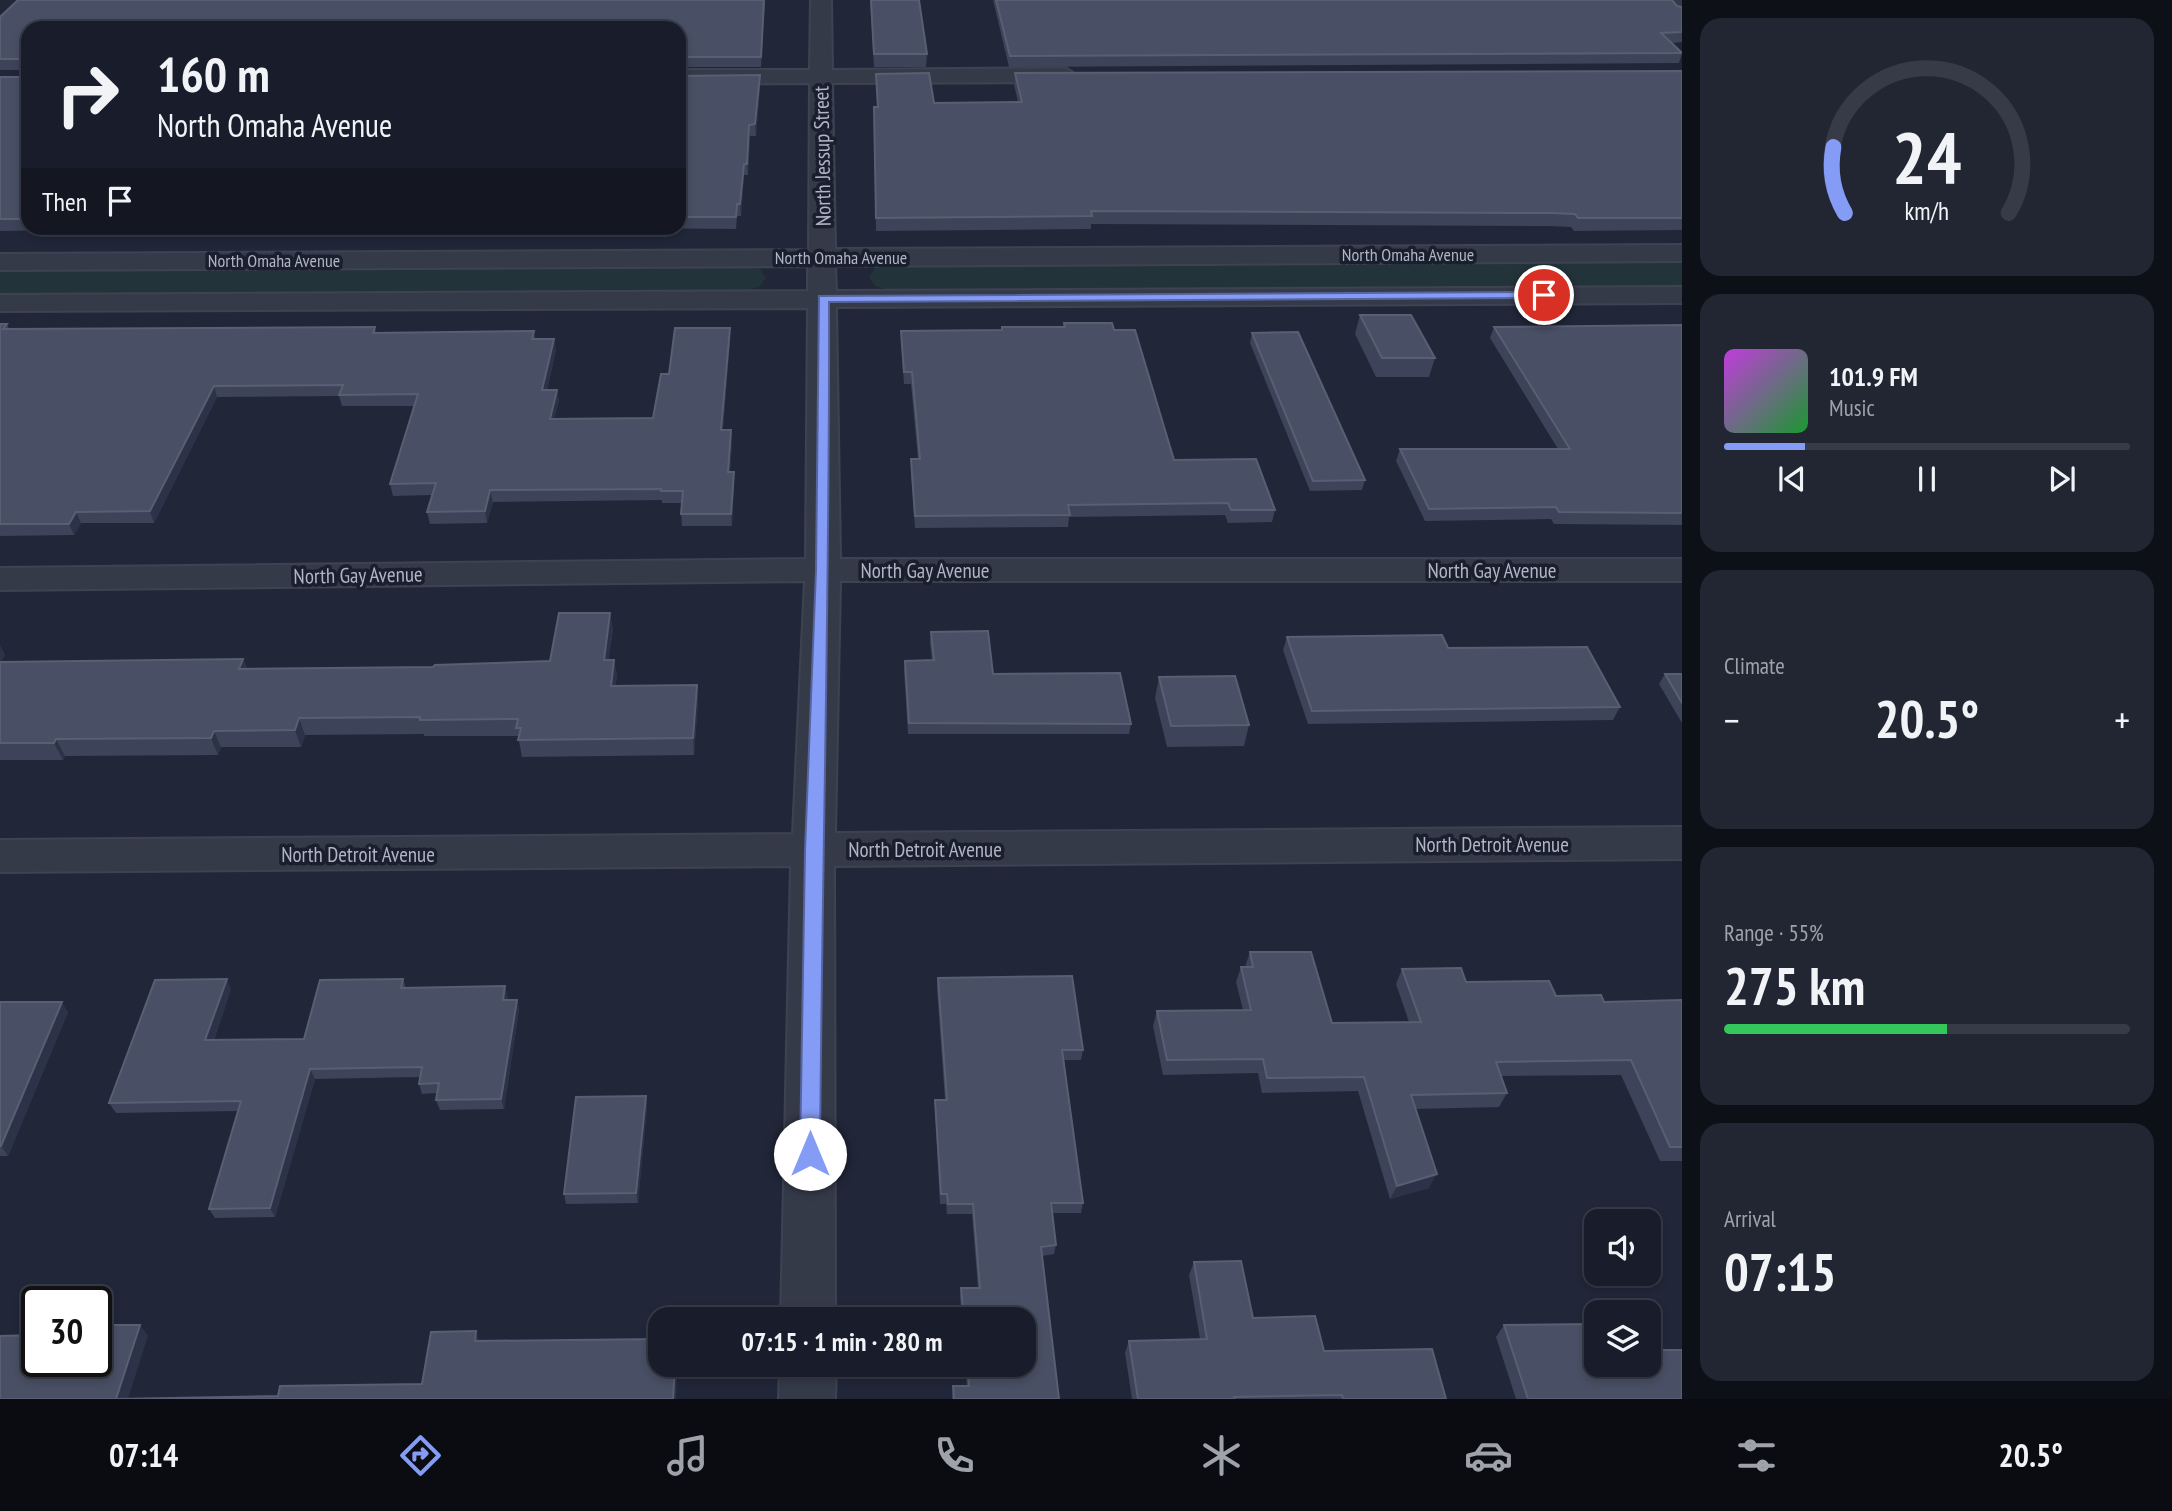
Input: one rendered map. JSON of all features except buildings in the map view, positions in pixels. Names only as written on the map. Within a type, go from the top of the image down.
[{"type":"street","name":"North Jessup Street","points":[[808,1307],[813,850],[823,570],[821,0]]},
{"type":"street","points":[[1671,0],[1682,10]]},
{"type":"street","points":[[686,77],[1085,75]]},
{"type":"street","name":"North Omaha Avenue","points":[[0,262],[1682,253]]},
{"type":"street","name":"North Omaha Avenue","points":[[0,303],[1682,295]]},
{"type":"street","name":"North Gay Avenue","points":[[0,579],[823,570],[1682,569]]},
{"type":"street","name":"North Detroit Avenue","points":[[0,856],[1682,843]]},
{"type":"street","points":[[807,1399],[808,1377]]},
{"type":"shaded area","points":[[1682,260],[1682,286],[892,291],[875,286],[869,277],[875,268],[890,264]]},
{"type":"shaded area","points":[[747,265],[760,269],[766,278],[759,287],[745,291],[0,294],[0,268]]},
{"type":"route","points":[[810,1154],[813,850],[823,570],[823,299],[1544,295]]}]
